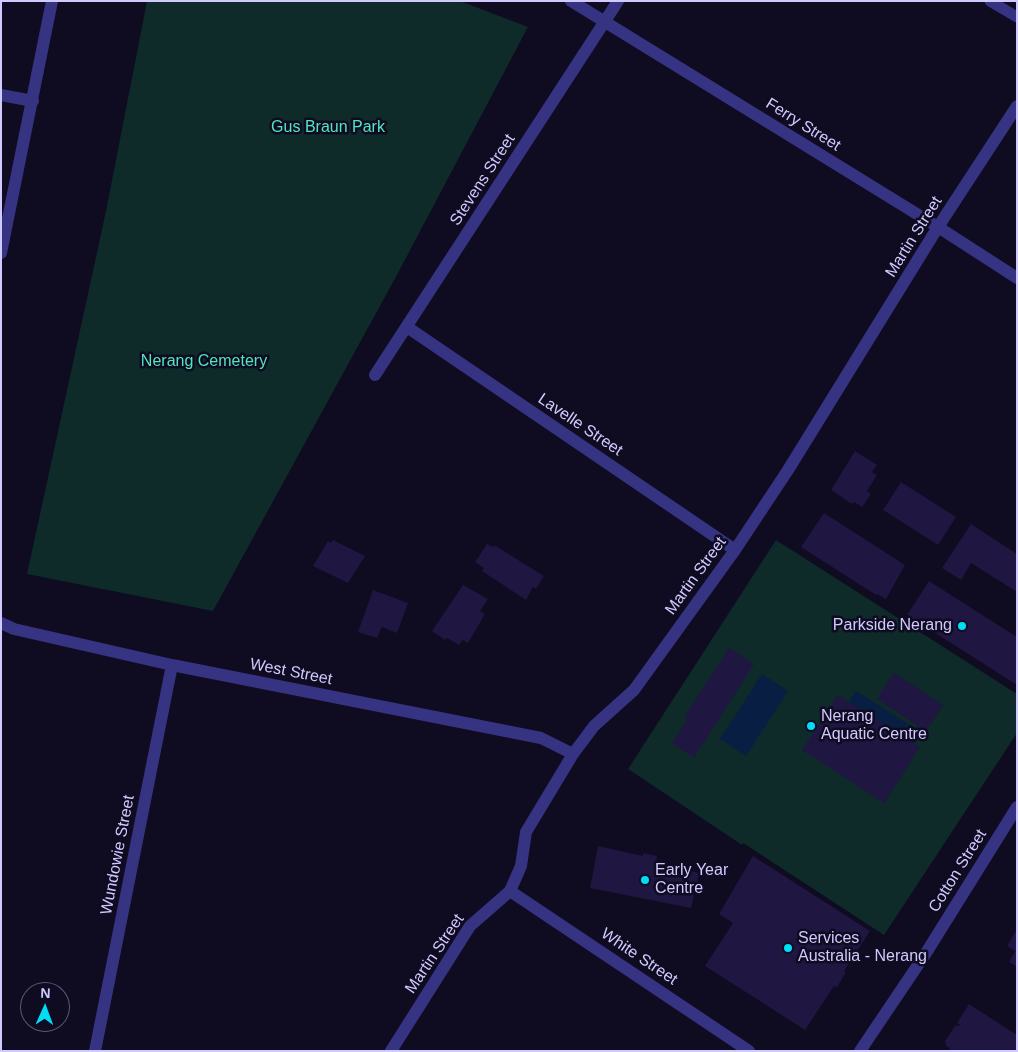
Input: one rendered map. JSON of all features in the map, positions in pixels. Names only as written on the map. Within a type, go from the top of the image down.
[{"type":"street","points":[[1,254],[52,1]]},
{"type":"street","name":"Ferry Street","points":[[571,1],[938,227],[1017,278]]},
{"type":"street","name":"Stevens Street","points":[[375,375],[618,1]]},
{"type":"street","points":[[1,94],[33,101]]},
{"type":"street","name":"Martin Street","points":[[391,1051],[470,926],[510,891],[521,866],[526,832],[573,754],[594,726],[634,690],[735,550],[788,470],[938,227],[1017,106]]},
{"type":"street","name":"Lavelle Street","points":[[407,327],[735,550]]},
{"type":"street","name":"West Street","points":[[1,623],[14,629],[172,665],[541,738],[573,754]]},
{"type":"street","name":"Wundowie Street","points":[[96,1051],[172,665]]},
{"type":"street","name":"Cotton Street","points":[[860,1051],[926,953],[1017,808]]},
{"type":"street","name":"White Street","points":[[510,891],[749,1051]]},
{"type":"lane","points":[[990,1],[1017,17]]},
{"type":"green space","points":[[147,1],[460,1],[528,27],[398,273],[213,611],[27,574],[106,211]]},
{"type":"green space","points":[[776,540],[1017,694],[1017,733],[884,935],[743,843],[742,845],[628,769]]},
{"type":"water","points":[[762,674],[788,691],[746,756],[720,739]]},
{"type":"water","points":[[856,691],[921,732],[880,797],[814,756]]},
{"type":"building","points":[[855,451],[877,465],[872,472],[877,475],[867,491],[871,494],[862,507],[854,502],[852,504],[831,490]]},
{"type":"building","points":[[901,482],[956,517],[938,545],[883,510]]},
{"type":"building","points":[[824,513],[905,565],[886,599],[876,595],[801,547]]},
{"type":"building","points":[[971,524],[1017,554],[1017,592],[971,563],[961,580],[942,568]]},
{"type":"building","points":[[333,540],[365,556],[348,583],[313,566],[328,541],[331,543]]},
{"type":"building","points":[[487,544],[493,547],[494,545],[544,576],[536,589],[533,587],[526,600],[482,571],[484,568],[475,562]]},
{"type":"building","name":"Parkside Nerang","points":[[929,581],[1017,637],[1017,685],[907,615]]},
{"type":"building","points":[[463,585],[488,599],[480,611],[485,614],[468,643],[463,640],[459,645],[447,638],[445,640],[432,631]]},
{"type":"building","points":[[373,590],[408,603],[397,633],[382,627],[377,638],[358,632]]},
{"type":"building","points":[[729,648],[754,664],[694,758],[672,743],[688,718],[685,716]]},
{"type":"building","points":[[894,673],[943,705],[926,731],[877,699]]},
{"type":"building","points":[[838,695],[920,747],[884,803],[802,750]]},
{"type":"building","name":"Early Year Centre","points":[[598,846],[643,856],[643,853],[657,856],[656,862],[699,873],[691,908],[590,888]]},
{"type":"building","name":"Services Australia - Nerang","points":[[753,856],[870,931],[844,971],[846,972],[837,987],[834,986],[805,1030],[705,966],[733,923],[719,914]]},
{"type":"building","points":[[1017,929],[1017,967],[1009,962],[1015,951],[1007,946]]},
{"type":"building","points":[[969,1004],[1017,1035],[1017,1051],[949,1051],[950,1048],[946,1046],[945,1041],[955,1026],[961,1025],[957,1023]]},
{"type":"place","name":"Parkside Nerang","points":[[962,626]]},
{"type":"place","name":"Nerang Aquatic Centre","points":[[811,726]]},
{"type":"place","name":"Early Year Centre","points":[[645,880]]},
{"type":"place","name":"Services Australia - Nerang","points":[[788,948]]},
{"type":"park label","name":"Gus Braun Park","points":[[328,128]]},
{"type":"park label","name":"Nerang Cemetery","points":[[204,362]]}]
